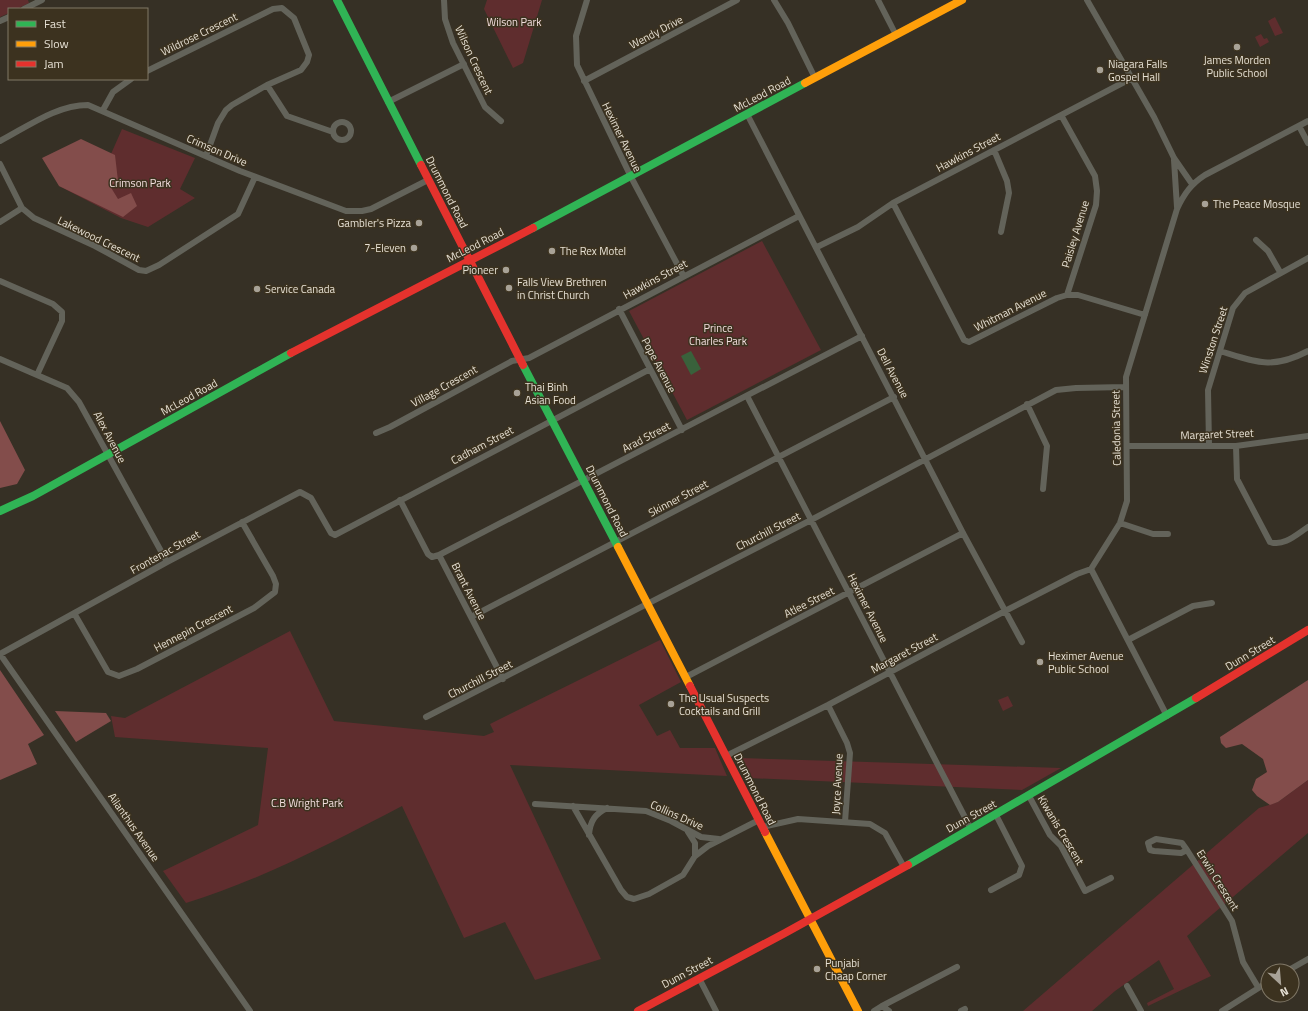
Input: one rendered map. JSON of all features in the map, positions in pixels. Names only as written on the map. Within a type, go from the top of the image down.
[{"type":"main road","name":"Drummond Road","points":[[337,0],[469,260],[858,1011]]},
{"type":"main road","name":"McLeod Road","points":[[0,511],[33,496],[306,345],[631,177],[962,0]]},
{"type":"main road","name":"Dunn Street","points":[[638,1011],[811,920],[996,815],[1166,716],[1308,630]]},
{"type":"street","points":[[26,8],[42,0]]},
{"type":"street","name":"Wilson Crescent","points":[[444,0],[445,19],[449,33],[484,107],[500,121]]},
{"type":"street","name":"Heximer Avenue","points":[[587,0],[576,36],[577,65],[631,177],[683,275]]},
{"type":"street","name":"Wendy Drive","points":[[584,82],[737,0]]},
{"type":"street","points":[[774,0],[788,23],[815,78]]},
{"type":"street","points":[[878,0],[896,35]]},
{"type":"street","points":[[1087,0],[1154,117],[1174,158],[1192,184]]},
{"type":"street","name":"Wildrose Crescent","points":[[148,70],[273,8],[282,8],[294,18],[310,55],[301,70],[267,85]]},
{"type":"street","points":[[388,102],[464,64]]},
{"type":"street","name":"Hawkins Street","points":[[816,247],[858,226],[893,203],[1132,78]]},
{"type":"street","points":[[103,110],[113,92],[131,80]]},
{"type":"street","points":[[206,156],[218,123],[226,110],[267,85],[287,116],[333,132]]},
{"type":"street","name":"Crimson Drive","points":[[0,141],[61,110],[74,105],[88,105],[103,110],[255,177],[346,211],[371,209],[428,180]]},
{"type":"street","name":"Dell Avenue","points":[[747,114],[963,533],[1022,642]]},
{"type":"street","name":"Paisley Avenue","points":[[1061,114],[1095,176],[1097,191],[1096,205],[1067,295]]},
{"type":"street","name":"Caledonia Street","points":[[1091,569],[1120,523],[1127,501],[1126,377],[1177,208],[1183,195],[1192,184],[1205,175],[1308,121]]},
{"type":"street","points":[[1299,126],[1308,142]]},
{"type":"street","points":[[994,150],[1007,181],[1009,193],[1001,232]]},
{"type":"street","points":[[1174,158],[1177,208]]},
{"type":"street","name":"Lakewood Crescent","points":[[0,164],[22,208],[41,222],[95,246],[130,266],[146,270],[159,265],[238,214],[255,177]]},
{"type":"street","name":"Whitman Avenue","points":[[893,203],[964,340],[969,342],[1057,298],[1067,295],[1078,295],[1145,315]]},
{"type":"street","points":[[0,222],[22,208]]},
{"type":"street","name":"Hawkins Street","points":[[521,359],[529,358],[683,275],[799,216]]},
{"type":"street","points":[[1256,240],[1268,251],[1280,272]]},
{"type":"street","name":"Winston Street","points":[[1209,445],[1208,390],[1233,308],[1244,293],[1308,258]]},
{"type":"street","points":[[0,281],[53,304],[62,312],[62,321],[37,375]]},
{"type":"street","name":"Pope Avenue","points":[[619,309],[682,430]]},
{"type":"street","name":"Arad Street","points":[[439,555],[862,336]]},
{"type":"street","points":[[1220,351],[1261,364],[1294,358],[1308,351]]},
{"type":"street","name":"Alex Avenue","points":[[0,359],[67,388],[80,402],[167,562]]},
{"type":"street","name":"Village Crescent","points":[[376,432],[390,427],[512,361],[521,359]]},
{"type":"street","name":"Cadham Street","points":[[327,527],[330,533],[335,535],[552,419],[650,369]]},
{"type":"street","name":"Churchill Street","points":[[426,717],[503,679],[811,520],[1027,404],[1056,390],[1125,387]]},
{"type":"street","name":"Heximer Avenue","points":[[747,396],[970,829]]},
{"type":"street","name":"Skinner Street","points":[[471,617],[894,397]]},
{"type":"street","points":[[1027,404],[1047,446],[1043,490]]},
{"type":"street","name":"Margaret Street","points":[[1127,446],[1236,446],[1308,436]]},
{"type":"street","points":[[1236,446],[1237,479],[1270,542],[1277,544],[1286,541],[1308,527]]},
{"type":"street","name":"Frontenac Street","points":[[0,654],[167,562],[300,492],[312,498],[327,527]]},
{"type":"street","name":"Brant Avenue","points":[[400,500],[428,554],[432,557],[439,555],[503,679]]},
{"type":"street","name":"Hennepin Crescent","points":[[74,613],[108,672],[119,676],[137,669],[254,608],[275,592],[276,584],[273,576],[242,522]]},
{"type":"street","points":[[1120,523],[1153,534],[1168,534]]},
{"type":"street","name":"Atlee Street","points":[[686,677],[963,533]]},
{"type":"street","points":[[1091,569],[1166,716]]},
{"type":"street","name":"Margaret Street","points":[[726,756],[1077,574],[1091,569]]},
{"type":"street","points":[[1128,640],[1193,606],[1212,603]]},
{"type":"street","name":"Ailanthus Avenue","points":[[0,654],[250,1011]]},
{"type":"street","name":"Joyce Avenue","points":[[828,704],[847,743],[850,753],[845,822]]},
{"type":"street","name":"Kiwanis Crescent","points":[[1029,796],[1050,835],[1061,846],[1085,891],[1111,878]]},
{"type":"street","name":"Collins Drive","points":[[535,804],[646,811],[671,821],[688,832],[701,837],[718,839]]},
{"type":"street","points":[[573,806],[622,890],[627,897],[634,899],[649,894],[674,881],[682,875],[695,856],[718,839],[761,824],[798,818],[870,824],[885,833],[904,867]]},
{"type":"street","points":[[589,835],[593,819],[599,812],[607,808]]},
{"type":"street","points":[[991,890],[1020,875],[1022,866],[996,815]]},
{"type":"street","points":[[688,832],[695,843],[695,856]]},
{"type":"street","name":"Erwin Crescent","points":[[1187,850],[1182,853],[1154,851],[1147,846],[1148,843],[1156,839],[1182,843],[1187,850],[1229,916],[1243,962],[1258,987]]},
{"type":"street","points":[[874,1011],[957,967]]},
{"type":"street","points":[[699,978],[716,1011]]},
{"type":"street","points":[[1127,986],[1141,1011]]},
{"type":"street","points":[[1222,1011],[1258,987]]},
{"type":"street","points":[[882,1006],[889,1011]]},
{"type":"green space","points":[[0,0],[28,0],[29,3],[19,8],[8,8],[8,13],[0,17]]},
{"type":"green space","name":"Wilson Park","points":[[487,0],[542,0],[523,63],[513,68],[484,9]]},
{"type":"green space","points":[[1275,17],[1283,33],[1275,36],[1268,21]]},
{"type":"green space","points":[[1261,34],[1264,39],[1267,38],[1269,42],[1260,47],[1255,37]]},
{"type":"green space","name":"Crimson Park","points":[[122,129],[195,158],[180,189],[195,198],[148,227],[121,218],[59,186],[111,154]]},
{"type":"green space","name":"Prince Charles Park","points":[[762,241],[821,350],[687,420],[629,311]]},
{"type":"green space","name":"C.B Wright Park","points":[[290,631],[334,721],[484,736],[494,732],[490,724],[660,640],[681,682],[639,705],[657,736],[670,730],[680,748],[715,748],[727,776],[510,765],[601,959],[535,980],[505,922],[464,938],[402,806],[269,872],[214,894],[186,903],[163,871],[258,825],[268,748],[115,737],[111,716],[125,718]]},
{"type":"green space","points":[[1008,696],[1013,706],[1003,711],[998,700]]},
{"type":"green space","points":[[740,758],[1061,768],[1022,790],[748,778]]},
{"type":"green space","points":[[1308,780],[1308,833],[1187,936],[1211,976],[1148,1006],[1147,1003],[1174,989],[1159,960],[1115,991],[1092,1011],[1023,1011],[1259,808],[1278,802]]},
{"type":"shaded area","points":[[81,139],[115,155],[118,181],[110,186],[118,199],[131,193],[137,206],[123,217],[59,186],[42,158]]},
{"type":"shaded area","points":[[691,351],[701,369],[691,375],[681,356]]},
{"type":"shaded area","points":[[0,421],[25,470],[17,484],[0,488]]},
{"type":"shaded area","points":[[0,670],[44,735],[28,744],[37,764],[0,780]]},
{"type":"shaded area","points":[[1308,680],[1308,780],[1278,802],[1270,805],[1257,796],[1252,790],[1256,779],[1267,772],[1263,759],[1242,744],[1226,748],[1221,743],[1220,737]]},
{"type":"shaded area","points":[[55,711],[106,713],[111,721],[76,742]]},
{"type":"traffic: fast","points":[[337,0],[421,165]]},
{"type":"traffic: fast","points":[[533,228],[805,83]]},
{"type":"traffic: fast","points":[[0,511],[33,496],[291,353]]},
{"type":"traffic: fast","points":[[523,365],[618,547]]},
{"type":"traffic: fast","points":[[908,865],[1196,698]]},
{"type":"traffic: slow","points":[[805,83],[962,0]]},
{"type":"traffic: slow","points":[[618,547],[690,686]]},
{"type":"traffic: slow","points":[[765,832],[858,1011]]},
{"type":"traffic: jam","points":[[421,165],[523,365]]},
{"type":"traffic: jam","points":[[291,353],[533,228]]},
{"type":"traffic: jam","points":[[1196,698],[1308,630]]},
{"type":"traffic: jam","points":[[690,686],[765,832]]},
{"type":"traffic: jam","points":[[638,1011],[785,933],[908,865]]},
{"type":"place","name":"James Morden Public School","points":[[1237,47]]},
{"type":"place","name":"Niagara Falls Gospel Hall","points":[[1100,70]]},
{"type":"place","name":"The Peace Mosque","points":[[1205,204]]},
{"type":"place","name":"Gambler's Pizza","points":[[419,223]]},
{"type":"place","name":"7-Eleven","points":[[414,248]]},
{"type":"place","name":"The Rex Motel","points":[[552,251]]},
{"type":"place","name":"Pioneer","points":[[506,270]]},
{"type":"place","name":"Falls View Brethren in Christ Church","points":[[509,288]]},
{"type":"place","name":"Service Canada","points":[[257,289]]},
{"type":"place","name":"Thai Binh Asian Food","points":[[517,393]]},
{"type":"place","name":"Heximer Avenue Public School","points":[[1040,662]]},
{"type":"place","name":"The Usual Suspects Cocktails and Grill","points":[[671,704]]},
{"type":"place","name":"Punjabi Chaap Corner","points":[[817,969]]}]
